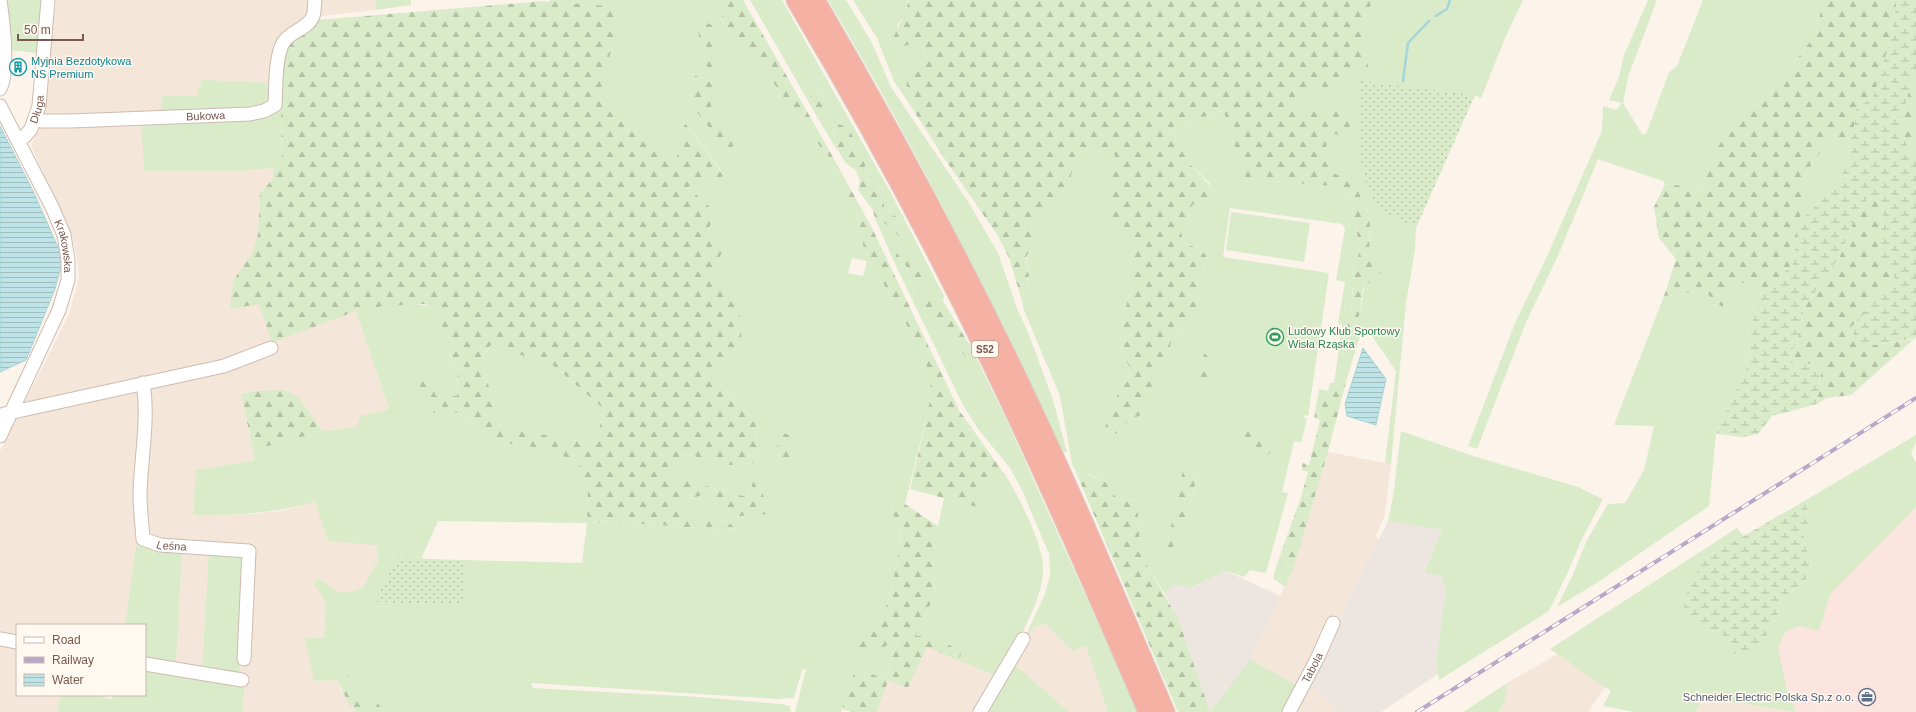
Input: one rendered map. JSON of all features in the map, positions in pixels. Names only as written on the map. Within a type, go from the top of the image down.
[{"type":"highway","name":"S52","points":[[796,0],[893,169],[974,326],[1060,511],[1148,712]]},
{"type":"highway","name":"S52","points":[[815,0],[906,160],[1003,350],[1068,489],[1165,712]]},
{"type":"street","points":[[0,0],[4,35],[3,66],[0,89]]},
{"type":"street","name":"Długa","points":[[18,140],[28,133],[35,119],[39,99],[48,0]]},
{"type":"street","name":"Bukowa","points":[[35,119],[42,121],[71,121],[250,114],[264,111],[275,105],[280,52],[284,41],[306,25],[310,20],[313,16],[315,0]]},
{"type":"street","name":"Krakowska","points":[[0,106],[58,220],[66,244],[68,269],[67,284],[59,310],[5,414],[0,436]]},
{"type":"street","points":[[5,414],[224,366],[271,348]]},
{"type":"street","name":"Leśna","points":[[144,383],[146,411],[140,495],[143,539],[160,545],[250,551],[244,659]]},
{"type":"street","name":"Tabola","points":[[1289,712],[1317,659],[1333,623]]},
{"type":"street","points":[[0,639],[16,642]]},
{"type":"street","points":[[980,712],[1023,640]]},
{"type":"street","points":[[146,664],[242,680]]},
{"type":"shaded area","points":[[56,0],[311,0],[306,21],[272,83],[196,96],[162,95],[161,110],[149,116],[141,117],[145,171],[239,171],[274,168],[273,179],[260,193],[258,234],[253,251],[233,281],[259,303],[272,342],[356,311],[389,409],[360,416],[357,427],[323,431],[298,397],[241,395],[255,460],[197,470],[193,515],[253,514],[285,510],[316,502],[328,541],[376,544],[378,560],[363,588],[345,594],[335,592],[320,578],[326,602],[324,638],[305,638],[314,681],[337,680],[340,689],[355,708],[355,712],[242,712],[246,677],[239,673],[242,650],[209,552],[202,669],[176,665],[182,550],[136,546],[125,624],[16,624],[16,639],[0,636],[0,451],[70,312],[79,276],[74,241],[31,146],[43,115]]},
{"type":"shaded area","points":[[317,0],[376,0],[375,10],[322,16],[316,11]]},
{"type":"shaded area","points":[[1328,452],[1391,464],[1385,515],[1376,536],[1379,541],[1308,683],[1340,712],[1292,712],[1250,659],[1294,567]]},
{"type":"shaded area","points":[[1916,507],[1916,712],[1796,712],[1787,689],[1778,648],[1786,630],[1800,626],[1819,630],[1830,595]]},
{"type":"shaded area","points":[[1388,521],[1442,530],[1424,571],[1441,576],[1446,588],[1436,664],[1438,674],[1381,712],[1340,712],[1308,683]]},
{"type":"shaded area","points":[[1226,571],[1281,596],[1250,659],[1210,712],[1178,618],[1165,594],[1172,584],[1187,585],[1189,589]]},
{"type":"shaded area","points":[[1046,624],[1073,651],[1086,646],[1108,712],[1069,712],[1013,663],[1025,637],[1036,626]]},
{"type":"shaded area","points":[[0,641],[16,644],[16,696],[61,696],[57,712],[0,712]]},
{"type":"shaded area","points":[[927,647],[998,677],[981,712],[877,712],[888,681],[908,688]]},
{"type":"shaded area","points":[[1558,654],[1606,686],[1588,712],[1500,712],[1505,701],[1507,683]]},
{"type":"shaded area","points":[[1702,697],[1796,712],[1696,712]]},
{"type":"green space","points":[[2,0],[43,0],[38,53],[7,50]]},
{"type":"green space","points":[[376,0],[411,0],[411,5],[375,10]]},
{"type":"green space","points":[[550,0],[726,0],[721,21],[775,85],[806,129],[828,156],[843,184],[858,218],[864,249],[922,352],[931,380],[929,407],[905,504],[895,501],[890,515],[902,518],[901,532],[892,586],[880,625],[898,639],[885,678],[860,671],[855,674],[841,712],[795,712],[806,669],[802,670],[794,698],[776,699],[531,683],[533,688],[699,697],[781,704],[790,706],[791,712],[386,712],[377,703],[377,712],[360,712],[376,703],[357,703],[348,676],[337,680],[314,681],[305,638],[324,638],[326,602],[314,583],[319,578],[335,590],[344,593],[363,588],[378,560],[376,545],[328,541],[315,502],[285,509],[255,513],[193,515],[196,470],[255,460],[253,450],[323,431],[357,427],[360,416],[389,409],[356,311],[386,306],[416,304],[435,308],[443,329],[454,344],[449,354],[458,374],[457,396],[436,396],[430,412],[456,413],[472,421],[498,442],[541,448],[579,462],[579,470],[588,483],[587,523],[617,522],[737,531],[727,521],[678,515],[677,503],[702,495],[739,516],[746,497],[664,475],[683,452],[721,466],[758,462],[756,422],[715,378],[715,367],[742,344],[706,280],[707,234],[715,212],[688,187],[724,175],[681,117],[678,162],[629,129],[599,98],[621,7],[550,2]],"holes":[[[693,74],[717,85],[710,111]],[[852,258],[867,261],[863,276],[848,273]],[[438,521],[587,523],[582,563],[464,560],[464,605],[374,602],[398,558],[421,559]]]},
{"type":"green space","points":[[726,0],[743,0],[872,228],[959,410],[1005,475],[981,483],[977,507],[910,489],[929,407],[931,380],[922,352],[864,249],[858,218],[843,184],[828,156],[806,129],[775,85],[721,21]]},
{"type":"green space","points":[[750,0],[782,0],[892,195],[944,296],[943,301],[930,297],[922,307],[934,316],[948,339],[957,344],[965,356],[972,349],[1008,423],[1138,712],[1108,712],[1086,646],[1073,651],[1046,624],[1036,626],[1025,637],[1045,594],[1050,575],[1049,554],[1022,490],[1010,468],[978,429],[963,405],[894,262],[875,218],[893,228],[901,221],[883,207],[883,190],[864,168],[864,154],[854,151],[851,146],[853,138],[831,125],[839,153],[817,117],[830,105],[820,89],[807,99]],"holes":[[[910,250],[913,260],[927,285],[920,292],[914,292],[905,263]]]},
{"type":"green space","points":[[828,0],[846,0],[871,41],[891,87],[969,203],[998,253],[1017,308],[1029,335],[1053,400],[1067,452],[1062,452],[980,280],[922,167]]},
{"type":"green space","points":[[853,0],[910,0],[907,3],[905,15],[897,25],[901,47],[918,42],[923,46],[927,57],[907,73],[906,99],[894,81],[877,38]]},
{"type":"green space","points":[[910,0],[1371,0],[1361,45],[1369,68],[1341,72],[1345,90],[1293,90],[1299,109],[1347,113],[1352,132],[1348,140],[1327,130],[1326,154],[1330,171],[1355,184],[1370,218],[1369,260],[1385,268],[1363,288],[1359,316],[1352,327],[1344,355],[1339,352],[1351,315],[1354,266],[1359,254],[1358,238],[1350,196],[1333,186],[1246,179],[1238,153],[1229,136],[1224,110],[1171,128],[1188,162],[1211,187],[1208,199],[1192,205],[1188,221],[1181,232],[1184,243],[1202,251],[1208,262],[1197,283],[1199,305],[1194,317],[1172,340],[1165,363],[1155,376],[1143,414],[1129,420],[1118,433],[1108,434],[1105,428],[1112,403],[1128,380],[1130,368],[1122,353],[1120,332],[1131,287],[1128,273],[1135,245],[1128,238],[1113,230],[1106,222],[1115,155],[1080,147],[1072,174],[1065,189],[1057,200],[1037,220],[1029,232],[1036,243],[1034,249],[1029,252],[1026,258],[1029,277],[1027,289],[1020,294],[1009,258],[998,236],[944,158],[906,99],[907,73],[927,57],[923,46],[918,42],[901,47],[896,45],[893,40]]},
{"type":"green space","points":[[1371,0],[1523,0],[1505,38],[1481,98],[1475,95],[1360,82],[1361,147],[1367,184],[1400,220],[1416,228],[1415,250],[1406,303],[1391,464],[1385,463],[1396,371],[1370,333],[1362,329],[1346,382],[1334,384],[1342,325],[1338,323],[1345,282],[1336,280],[1345,228],[1342,224],[1230,208],[1223,257],[1329,273],[1308,416],[1304,415],[1304,418],[1307,418],[1301,443],[1294,441],[1282,492],[1288,493],[1266,573],[1250,570],[1244,577],[1226,571],[1188,589],[1187,585],[1172,585],[1165,594],[1148,568],[1140,547],[1137,501],[1118,500],[1101,481],[1091,476],[1077,475],[1072,464],[1060,396],[1024,310],[1020,294],[1027,289],[1029,276],[1027,258],[1034,249],[1029,232],[1037,220],[1057,200],[1065,189],[1070,179],[1080,147],[1115,155],[1106,222],[1135,245],[1128,273],[1131,287],[1120,332],[1122,353],[1130,368],[1128,380],[1112,403],[1105,428],[1118,433],[1129,420],[1142,414],[1155,376],[1165,363],[1172,340],[1194,317],[1199,305],[1197,283],[1208,262],[1202,251],[1184,243],[1181,232],[1188,221],[1192,204],[1208,199],[1210,184],[1188,162],[1171,128],[1225,110],[1229,136],[1238,153],[1247,179],[1333,186],[1350,196],[1358,238],[1359,254],[1354,266],[1351,315],[1339,352],[1344,355],[1352,327],[1359,316],[1369,260],[1370,218],[1355,184],[1330,171],[1326,154],[1326,129],[1348,140],[1299,109],[1293,89],[1345,90],[1340,72],[1361,45]],"holes":[[[1184,465],[1199,470],[1188,511],[1170,554],[1165,554]]]},
{"type":"green space","points":[[1648,0],[1657,0],[1628,77],[1623,103],[1642,134],[1646,134],[1669,72],[1677,66],[1703,0],[1823,0],[1816,34],[1767,98],[1741,115],[1714,152],[1703,188],[1665,184],[1663,181],[1598,159],[1557,258],[1527,320],[1477,449],[1468,446],[1515,323],[1544,263],[1602,131],[1603,106],[1616,110],[1622,103],[1609,100],[1619,77],[1624,55]]},
{"type":"green space","points":[[1823,0],[1897,0],[1891,38],[1873,99],[1856,108],[1854,129],[1850,138],[1829,140],[1807,171],[1793,264],[1762,293],[1737,280],[1722,307],[1704,291],[1664,296],[1676,259],[1659,238],[1654,207],[1665,184],[1703,188],[1714,152],[1741,115],[1767,98],[1816,34]]},
{"type":"green space","points":[[1897,0],[1916,0],[1916,74],[1913,74],[1900,126],[1912,158],[1916,158],[1916,338],[1861,347],[1850,328],[1896,280],[1881,257],[1878,245],[1884,206],[1876,199],[1871,198],[1866,201],[1857,212],[1840,256],[1804,308],[1798,340],[1790,355],[1794,364],[1809,363],[1821,371],[1817,404],[1772,416],[1758,434],[1743,437],[1716,434],[1749,363],[1751,327],[1762,293],[1793,264],[1799,222],[1834,189],[1849,161],[1850,138],[1854,129],[1856,108],[1873,98],[1891,38]]},
{"type":"green space","points":[[542,1],[622,7],[599,98],[629,129],[677,161],[680,116],[724,176],[688,187],[715,212],[707,234],[723,251],[706,280],[738,291],[742,344],[715,367],[715,378],[756,422],[758,462],[721,466],[683,452],[665,475],[747,497],[754,480],[761,478],[766,514],[739,516],[702,495],[677,503],[678,515],[727,521],[738,531],[617,522],[587,523],[588,483],[579,470],[579,462],[541,448],[498,442],[472,421],[457,413],[430,413],[412,381],[426,375],[436,396],[457,396],[458,374],[449,353],[454,344],[443,329],[435,308],[424,304],[383,306],[356,311],[272,343],[259,304],[230,309],[233,281],[253,251],[258,234],[260,193],[273,179],[274,168],[282,160],[281,108],[272,83],[276,38],[306,21]],"holes":[[[491,345],[554,366],[603,408],[597,444],[500,427],[481,358]]]},
{"type":"green space","points":[[695,18],[712,25],[719,71],[706,66]]},
{"type":"green space","points":[[692,74],[717,85],[710,111],[741,139],[727,151],[691,104]]},
{"type":"green space","points":[[1913,74],[1916,74],[1916,158],[1912,158],[1900,126]]},
{"type":"green space","points":[[202,80],[272,83],[281,108],[282,160],[274,168],[239,171],[144,171],[141,116],[149,116],[161,110],[162,95],[196,96]]},
{"type":"green space","points":[[1360,81],[1475,95],[1416,228],[1384,211],[1374,200],[1367,185],[1360,150]]},
{"type":"green space","points":[[820,89],[830,105],[817,117],[807,99]]},
{"type":"green space","points":[[834,122],[851,132],[854,151],[864,154],[868,158],[864,168],[883,190],[884,207],[901,221],[903,233],[898,236],[893,228],[875,218],[873,210],[858,190],[860,180],[855,169],[849,166],[839,150],[831,125]]},
{"type":"green space","points":[[1850,138],[1849,161],[1834,189],[1799,222],[1807,171],[1829,140]]},
{"type":"green space","points":[[1871,198],[1876,199],[1884,206],[1879,238],[1881,252],[1896,280],[1861,347],[1914,339],[1851,395],[1826,398],[1817,404],[1821,371],[1794,364],[1790,355],[1798,340],[1804,308],[1840,256],[1857,212],[1866,201]]},
{"type":"green space","points":[[1231,212],[1310,223],[1304,262],[1226,250]]},
{"type":"green space","points":[[899,247],[910,249],[913,260],[927,285],[920,292],[914,292],[905,263],[894,262]]},
{"type":"green space","points":[[1737,280],[1762,293],[1751,327],[1749,363],[1716,434],[1709,506],[1595,584],[1557,607],[1574,572],[1586,542],[1608,504],[1625,503],[1644,470],[1654,426],[1614,425],[1664,296],[1704,291]]},
{"type":"green space","points":[[930,297],[943,301],[972,349],[965,357],[957,344],[948,339],[934,316],[922,307],[922,303]]},
{"type":"green space","points":[[492,345],[554,366],[603,408],[597,444],[500,427],[481,358]]},
{"type":"green space","points":[[1204,354],[1210,354],[1209,380],[1198,378]]},
{"type":"green space","points":[[1346,382],[1328,452],[1294,567],[1278,561],[1301,497],[1308,472],[1301,470],[1303,463],[1309,465],[1320,420],[1314,418],[1319,389],[1328,391],[1330,383]]},
{"type":"green space","points":[[284,390],[298,397],[323,431],[253,450],[241,394],[256,391]]},
{"type":"green space","points":[[1243,427],[1260,434],[1271,452],[1266,457],[1239,433]]},
{"type":"green space","points":[[776,430],[794,437],[791,459],[778,460]]},
{"type":"green space","points":[[1401,431],[1473,456],[1578,487],[1603,499],[1582,539],[1549,611],[1439,680],[1436,664],[1446,588],[1441,576],[1424,572],[1442,530],[1388,521],[1393,497]]},
{"type":"green space","points":[[1916,435],[1916,442],[1911,453],[1916,463],[1916,507],[1830,595],[1819,631],[1800,626],[1786,631],[1778,648],[1787,689],[1796,712],[1702,697],[1696,712],[1634,712],[1603,706],[1611,691],[1550,649],[1737,528],[1744,536],[1704,559],[1701,628],[1722,634],[1777,619],[1780,599],[1804,582],[1812,571],[1803,533],[1809,524],[1806,500]]},
{"type":"green space","points":[[1184,465],[1199,469],[1188,511],[1170,554],[1165,554]]},
{"type":"green space","points":[[1085,474],[1105,482],[1118,500],[1137,501],[1140,547],[1148,568],[1178,618],[1210,712],[1178,712],[1077,475]]},
{"type":"green space","points":[[1005,475],[1017,495],[1034,532],[1039,545],[1043,567],[1039,594],[1027,624],[996,676],[960,661],[960,651],[932,636],[916,636],[936,591],[933,567],[938,526],[944,498],[977,507],[981,483]]},
{"type":"green space","points":[[1806,500],[1809,524],[1803,533],[1812,571],[1804,582],[1780,599],[1777,619],[1759,647],[1741,655],[1732,653],[1722,634],[1701,628],[1684,616],[1685,597],[1704,559]]},
{"type":"green space","points":[[895,501],[905,504],[938,526],[933,567],[936,591],[916,636],[932,636],[961,651],[960,661],[927,647],[908,688],[888,681],[877,712],[852,712],[842,709],[854,674],[860,671],[885,678],[898,640],[869,654],[859,650],[856,636],[880,625],[892,586],[902,519],[890,515]]},
{"type":"green space","points":[[136,546],[182,550],[176,665],[146,661],[146,624],[125,624]]},
{"type":"green space","points":[[209,551],[244,557],[242,650],[239,673],[202,669]]},
{"type":"green space","points":[[398,558],[464,560],[464,605],[374,602]]},
{"type":"green space","points":[[1278,561],[1294,567],[1285,587],[1273,578]]},
{"type":"green space","points":[[1250,659],[1297,686],[1284,712],[1210,712]]},
{"type":"green space","points":[[1013,663],[1069,712],[983,712]]},
{"type":"green space","points":[[146,666],[245,685],[242,712],[57,712],[61,696],[100,696],[111,699],[112,696],[146,696]]},
{"type":"green space","points":[[348,676],[357,702],[377,703],[386,712],[377,712],[376,703],[360,712],[355,712],[355,708],[350,706],[337,680]]},
{"type":"green space","points":[[1507,683],[1505,701],[1499,712],[1463,712]]},
{"type":"water","points":[[0,126],[34,193],[60,252],[61,266],[55,289],[26,360],[0,372]]},
{"type":"water","points":[[1363,348],[1386,379],[1376,425],[1347,416],[1345,404]]},
{"type":"waterway","points":[[1436,16],[1447,9],[1450,0]]},
{"type":"waterway","points":[[1403,81],[1408,43],[1429,21]]},
{"type":"railway","points":[[1417,712],[1916,398]]},
{"type":"place","name":"Myjnia Bezdotykowa NS Premium","points":[[18,67]]},
{"type":"place","name":"Ludowy Klub Sportowy Wisła Rząska","points":[[1275,337]]},
{"type":"place","name":"Schneider Electric Polska Sp.z o.o.","points":[[1867,697]]}]
